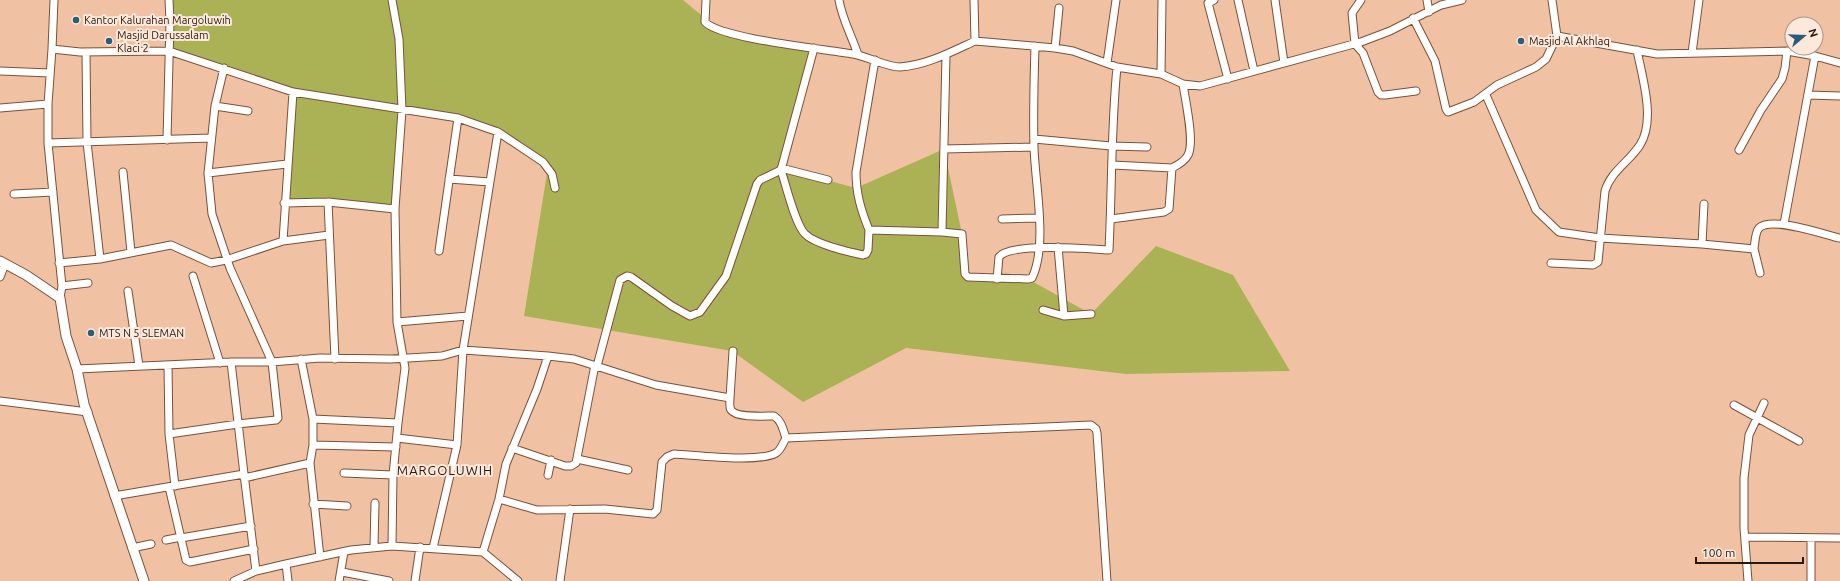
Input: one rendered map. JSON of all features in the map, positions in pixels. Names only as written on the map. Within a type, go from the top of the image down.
[{"type":"street","points":[[54,0],[48,104],[48,143],[62,286],[60,298],[66,336],[88,412],[114,496],[144,581]]},
{"type":"street","points":[[166,140],[169,0]]},
{"type":"street","points":[[392,0],[399,39],[402,110],[395,209],[397,322],[405,368],[396,447],[392,546]]},
{"type":"street","points":[[706,0],[704,19],[707,24],[756,40],[858,55],[898,67],[918,64],[946,55],[974,41],[1073,51],[1117,67],[1161,74],[1182,84],[1200,86],[1355,44],[1390,31],[1441,5],[1462,0]]},
{"type":"street","points":[[839,0],[841,14],[858,55]]},
{"type":"street","points":[[974,0],[974,41]]},
{"type":"street","points":[[1108,64],[1116,0]]},
{"type":"street","points":[[1161,74],[1162,0]]},
{"type":"street","points":[[1214,0],[1208,3],[1228,79]]},
{"type":"street","points":[[1238,0],[1254,71]]},
{"type":"street","points":[[1275,0],[1284,63]]},
{"type":"street","points":[[1361,0],[1352,13],[1355,44],[1363,53],[1378,92],[1381,95],[1416,91]]},
{"type":"street","points":[[1427,0],[1429,12]]},
{"type":"street","points":[[1413,18],[1435,61],[1447,112],[1474,102],[1486,95],[1497,85],[1536,67],[1546,59],[1556,36],[1552,0]]},
{"type":"street","points":[[1692,53],[1699,0]]},
{"type":"street","points":[[1055,48],[1059,8]]},
{"type":"street","points":[[1556,36],[1657,54],[1784,51]]},
{"type":"street","points":[[869,230],[962,234],[967,277],[998,279],[1032,278],[1039,248],[1039,218],[1034,143],[1035,46]]},
{"type":"street","points":[[814,48],[781,169],[801,228],[808,236],[836,247],[863,255],[866,254],[868,250],[869,230],[859,207],[856,188],[856,172],[875,60]]},
{"type":"street","points":[[52,49],[86,52],[169,51],[293,92],[458,118],[498,132],[543,162],[552,174],[555,188]]},
{"type":"street","points":[[1551,263],[1597,264],[1599,260],[1600,238],[1607,183],[1611,176],[1640,144],[1647,127],[1647,106],[1637,50]]},
{"type":"street","points":[[86,52],[87,142],[100,259]]},
{"type":"street","points":[[942,232],[946,55]]},
{"type":"street","points":[[1739,150],[1761,110],[1782,79],[1786,68],[1787,56]]},
{"type":"street","points":[[1784,224],[1815,56],[1840,63]]},
{"type":"street","points":[[998,279],[999,257],[1001,254],[1039,248],[1058,247],[1109,250],[1112,166],[1111,146],[1117,67]]},
{"type":"street","points":[[169,434],[238,424],[269,422],[278,418],[272,362],[226,260],[212,214],[208,173],[215,106],[224,68]]},
{"type":"street","points":[[0,71],[50,73]]},
{"type":"street","points":[[1112,166],[1172,168],[1182,162],[1188,155],[1191,149],[1190,129],[1182,84]]},
{"type":"street","points":[[283,242],[284,203],[293,92]]},
{"type":"street","points":[[1486,95],[1536,210],[1559,232],[1600,238],[1702,244],[1754,249]]},
{"type":"street","points":[[1808,95],[1840,96]]},
{"type":"street","points":[[0,108],[48,104]]},
{"type":"street","points":[[215,106],[248,111]]},
{"type":"street","points":[[439,251],[458,118]]},
{"type":"street","points":[[434,548],[457,445],[463,350],[498,132]]},
{"type":"street","points":[[48,143],[211,138]]},
{"type":"street","points":[[944,149],[1034,143],[1147,147]]},
{"type":"street","points":[[208,173],[288,164]]},
{"type":"street","points":[[1111,218],[1167,212],[1170,209],[1172,168]]},
{"type":"street","points":[[512,448],[571,466],[576,463],[596,366],[620,280],[627,276],[631,277],[672,306],[690,316],[698,314],[726,276],[757,184],[760,180],[781,169],[828,180]]},
{"type":"street","points":[[123,172],[130,252]]},
{"type":"street","points":[[449,179],[490,182]]},
{"type":"street","points":[[14,194],[53,192]]},
{"type":"street","points":[[284,203],[328,202],[395,209]]},
{"type":"street","points":[[328,202],[335,359]]},
{"type":"street","points":[[1702,244],[1704,204]]},
{"type":"street","points":[[1002,219],[1039,218]]},
{"type":"street","points":[[1760,273],[1754,249],[1757,231],[1760,227],[1767,224],[1784,224],[1839,238],[1840,229]]},
{"type":"street","points":[[60,263],[100,259],[171,244],[211,262],[226,260],[283,242],[329,235]]},
{"type":"street","points":[[1058,247],[1064,316]]},
{"type":"street","points":[[0,277],[3,263],[26,274],[60,298]]},
{"type":"street","points":[[192,276],[220,363]]},
{"type":"street","points":[[62,286],[88,283]]},
{"type":"street","points":[[128,291],[139,366]]},
{"type":"street","points":[[1043,310],[1064,316],[1091,314]]},
{"type":"street","points":[[397,322],[468,316]]},
{"type":"street","points":[[76,369],[232,362],[272,362],[301,359],[403,358],[442,356],[463,350],[565,357],[656,385],[730,398]]},
{"type":"street","points":[[499,500],[537,510],[605,509],[653,514],[657,510],[662,462],[667,457],[674,454],[764,457],[780,450],[786,438],[778,419],[774,416],[741,415],[730,410],[732,351]]},
{"type":"street","points":[[483,552],[499,500],[506,464],[521,431],[548,356]]},
{"type":"street","points":[[301,359],[313,419],[313,445],[310,463],[313,504],[320,557]]},
{"type":"street","points":[[232,362],[256,571]]},
{"type":"street","points":[[168,365],[169,434],[172,486],[185,559],[190,562],[254,549]]},
{"type":"street","points":[[0,401],[88,412]]},
{"type":"street","points":[[1748,581],[1745,537],[1744,478],[1749,435],[1764,403]]},
{"type":"street","points":[[1734,405],[1799,441]]},
{"type":"street","points":[[313,419],[398,423]]},
{"type":"street","points":[[786,438],[1091,425],[1096,429],[1097,433],[1107,581]]},
{"type":"street","points":[[397,438],[457,445]]},
{"type":"street","points":[[313,445],[396,447]]},
{"type":"street","points":[[577,459],[628,470]]},
{"type":"street","points":[[548,475],[550,460]]},
{"type":"street","points":[[114,496],[244,476],[310,463]]},
{"type":"street","points":[[344,473],[394,475]]},
{"type":"street","points":[[374,547],[375,503]]},
{"type":"street","points":[[313,504],[346,506]]},
{"type":"street","points":[[560,581],[570,509]]},
{"type":"street","points":[[166,540],[252,526]]},
{"type":"street","points":[[1745,537],[1812,539],[1840,538]]},
{"type":"street","points":[[1811,581],[1812,539]]},
{"type":"street","points":[[132,548],[151,544]]},
{"type":"street","points":[[234,581],[256,571],[286,564],[344,552],[374,547],[392,546],[483,552],[518,581]]},
{"type":"street","points":[[416,581],[420,547]]},
{"type":"street","points":[[339,581],[342,572],[344,552]]},
{"type":"street","points":[[286,564],[288,581]]},
{"type":"street","points":[[342,572],[389,581]]},
{"type":"green space","points":[[170,0],[683,0],[718,29],[814,48],[781,168],[856,188],[944,149],[962,234],[965,274],[1028,279],[1091,314],[1156,246],[1233,275],[1290,371],[1126,374],[906,348],[803,402],[732,351],[524,316],[548,167],[498,132],[458,118],[402,109],[395,211],[284,203],[293,92],[169,51]]},
{"type":"place","name":"Kantor Kalurahan Margoluwih","points":[[76,20]]},
{"type":"place","name":"Masjid Darussalam Klaci 2","points":[[109,41]]},
{"type":"place","name":"Masjid Al Akhlaq","points":[[1521,41]]},
{"type":"place","name":"MTS N 5 SLEMAN","points":[[91,333]]},
{"type":"district","name":"MARGOLUWIH","points":[[445,470]]}]
